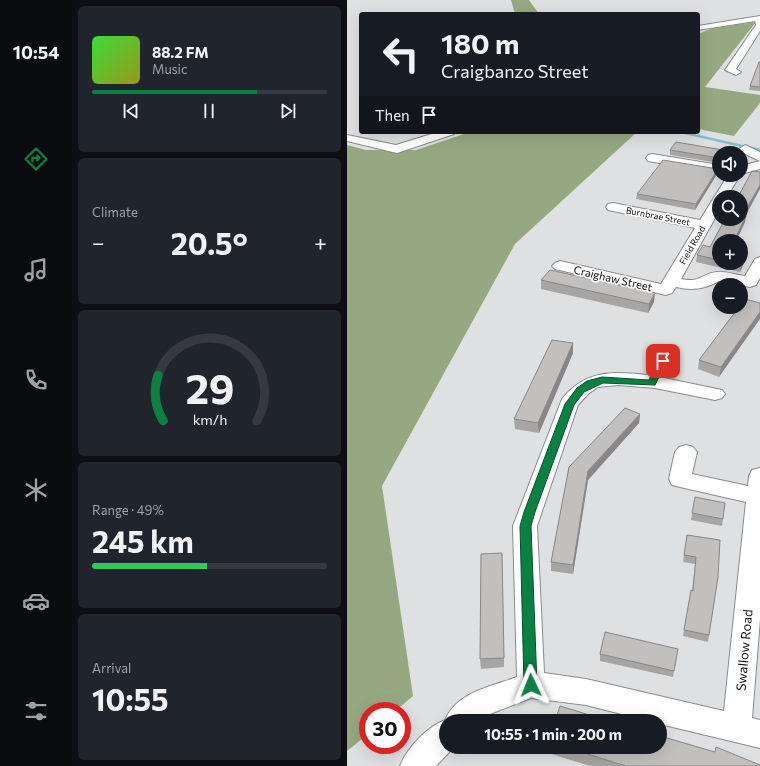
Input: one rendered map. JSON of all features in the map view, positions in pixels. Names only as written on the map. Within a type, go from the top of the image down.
[{"type":"street","points":[[700,28],[759,18],[760,25],[730,70],[736,72]]},
{"type":"street","points":[[347,138],[397,148],[443,134]]},
{"type":"street","points":[[748,151],[760,157]]},
{"type":"street","points":[[652,158],[712,168]]},
{"type":"street","points":[[748,168],[760,165]]},
{"type":"street","name":"Burnbrae Street","points":[[613,207],[704,225]]},
{"type":"street","name":"Field Road","points":[[668,286],[712,212]]},
{"type":"street","name":"Craighaw Street","points":[[560,266],[668,286],[701,285],[707,283],[713,277],[719,276],[750,282],[760,262]]},
{"type":"street","points":[[652,383],[663,361]]},
{"type":"street","points":[[531,685],[525,526],[569,404],[581,390],[602,380],[652,383],[715,394]]},
{"type":"street","points":[[686,452],[680,479],[759,486]]},
{"type":"street","name":"Swallow Road","points":[[749,732],[759,486]]},
{"type":"street","points":[[466,714],[472,707],[531,685],[557,687],[586,692],[749,732]]},
{"type":"street","points":[[415,766],[439,741]]},
{"type":"green space","points":[[511,0],[529,0],[538,12],[514,12]]},
{"type":"green space","points":[[756,22],[705,87],[760,95],[760,103],[734,136],[700,129],[700,33],[713,28]]},
{"type":"green space","points":[[464,134],[635,134],[515,244],[382,486],[413,696],[406,702],[359,702],[359,741],[347,751],[347,145],[366,150],[416,150]]},
{"type":"building","points":[[759,62],[760,87],[750,86]]},
{"type":"building","points":[[676,142],[712,148],[712,157],[670,150]]},
{"type":"building","points":[[663,160],[712,168],[712,179],[696,204],[637,194]]},
{"type":"building","points":[[752,171],[760,172],[760,185],[748,206],[748,190],[742,190],[746,182],[748,182],[748,178]]},
{"type":"building","points":[[721,226],[741,226],[737,234],[717,234]]},
{"type":"building","points":[[712,243],[712,258],[697,255],[703,245],[710,247]]},
{"type":"building","points":[[550,270],[655,293],[649,304],[541,280]]},
{"type":"building","points":[[748,300],[760,303],[760,312],[721,367],[699,360],[734,314],[748,314]]},
{"type":"building","points":[[552,340],[573,343],[538,423],[514,419]]},
{"type":"building","points":[[625,408],[640,414],[588,471],[573,565],[551,562],[569,467]]},
{"type":"building","points":[[695,497],[725,503],[723,519],[692,513]]},
{"type":"building","points":[[687,535],[720,540],[718,577],[709,635],[684,630],[691,590],[693,591],[696,557],[684,555]]},
{"type":"building","points":[[502,553],[504,658],[480,659],[481,554]]},
{"type":"building","points":[[605,632],[678,649],[674,671],[600,654]]},
{"type":"building","points":[[560,706],[586,714],[557,714]]},
{"type":"building","points":[[667,738],[715,752],[716,747],[760,765],[760,766],[626,766],[587,754],[667,754]]},
{"type":"waterway","points":[[690,134],[755,149]]},
{"type":"waterway","points":[[751,148],[760,150]]},
{"type":"route","points":[[531,685],[525,526],[569,404],[581,390],[602,380],[652,383],[663,361]]}]
